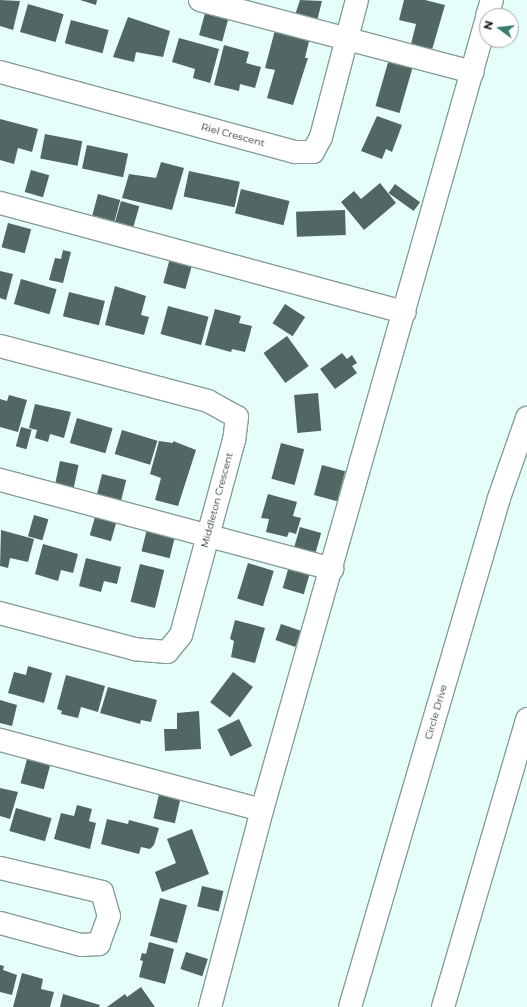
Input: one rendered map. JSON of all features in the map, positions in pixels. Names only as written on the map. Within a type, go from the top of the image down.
[{"type":"main road","points":[[200,0],[346,40],[473,72]]},
{"type":"main road","name":"Riel Crescent","points":[[0,72],[294,152],[313,152],[321,137],[357,0]]},
{"type":"main road","points":[[210,1007],[262,810],[332,569],[479,48]]},
{"type":"main road","points":[[0,203],[405,312]]},
{"type":"main road","name":"Middleton Crescent","points":[[0,346],[208,401],[237,417],[234,440],[181,634],[167,652],[135,649],[0,613]]},
{"type":"main road","name":"Circle Drive","points":[[350,1007],[499,498],[527,418]]},
{"type":"main road","points":[[0,480],[332,569]]},
{"type":"main road","points":[[443,1007],[527,719]]},
{"type":"main road","points":[[0,740],[262,810]]},
{"type":"main road","points":[[0,868],[102,892],[109,916],[99,944],[81,945],[0,923]]},
{"type":"building","points":[[0,0],[20,1],[13,30],[0,26]]},
{"type":"building","points":[[80,0],[97,0],[96,5]]},
{"type":"building","points":[[300,0],[322,1],[317,21],[295,15]]},
{"type":"building","points":[[404,0],[425,0],[445,5],[432,50],[411,44],[416,24],[399,20]]},
{"type":"building","points":[[28,4],[64,14],[56,42],[20,32]]},
{"type":"building","points":[[205,13],[228,19],[222,41],[199,35]]},
{"type":"building","points":[[128,17],[170,31],[163,57],[136,52],[134,62],[113,57]]},
{"type":"building","points":[[71,20],[109,30],[102,53],[65,43]]},
{"type":"building","points":[[275,30],[310,37],[305,58],[308,58],[293,105],[267,98],[275,70],[265,68]]},
{"type":"building","points":[[179,38],[219,49],[210,83],[193,78],[195,69],[172,62]]},
{"type":"building","points":[[224,45],[249,52],[246,63],[261,67],[255,88],[240,84],[239,91],[214,85]]},
{"type":"building","points":[[389,59],[413,66],[400,113],[375,106]]},
{"type":"building","points":[[377,116],[402,125],[392,152],[386,149],[382,159],[361,151]]},
{"type":"building","points":[[0,119],[38,129],[32,152],[18,148],[14,164],[0,160]]},
{"type":"building","points":[[45,134],[82,141],[78,166],[40,159]]},
{"type":"building","points":[[87,145],[128,154],[123,177],[82,168]]},
{"type":"building","points":[[161,162],[184,168],[172,210],[122,198],[129,174],[156,178]]},
{"type":"building","points":[[31,170],[49,175],[43,197],[25,192]]},
{"type":"building","points":[[189,171],[240,182],[234,207],[184,196]]},
{"type":"building","points":[[380,183],[396,203],[364,230],[341,202],[354,191],[361,199]]},
{"type":"building","points":[[395,184],[420,202],[414,211],[389,193]]},
{"type":"building","points":[[241,189],[290,201],[283,225],[235,213]]},
{"type":"building","points":[[98,194],[120,200],[115,221],[92,215]]},
{"type":"building","points":[[121,201],[139,206],[133,227],[115,222]]},
{"type":"building","points":[[345,210],[346,235],[297,237],[296,212]]},
{"type":"building","points":[[8,223],[31,229],[25,253],[2,247]]},
{"type":"building","points":[[63,250],[71,252],[63,283],[49,280],[55,258],[61,259]]},
{"type":"building","points":[[170,258],[192,264],[185,289],[163,283]]},
{"type":"building","points":[[0,271],[13,274],[6,300],[0,298]]},
{"type":"building","points":[[21,279],[57,289],[49,314],[14,304]]},
{"type":"building","points":[[115,286],[146,296],[141,315],[149,317],[144,335],[105,325]]},
{"type":"building","points":[[69,292],[105,301],[99,325],[63,316]]},
{"type":"building","points":[[285,304],[305,317],[293,336],[272,323]]},
{"type":"building","points":[[168,306],[209,317],[201,345],[160,334]]},
{"type":"building","points":[[215,309],[241,316],[239,323],[252,326],[245,352],[232,349],[231,352],[205,345]]},
{"type":"building","points":[[287,336],[309,366],[285,383],[264,353]]},
{"type":"building","points":[[342,353],[347,359],[352,355],[357,363],[352,366],[357,373],[335,389],[320,369]]},
{"type":"building","points":[[318,393],[321,431],[297,433],[294,395]]},
{"type":"building","points":[[9,395],[27,400],[18,432],[0,427],[0,399],[7,401]]},
{"type":"building","points":[[35,404],[71,412],[64,438],[50,434],[48,442],[35,438],[37,430],[29,428]]},
{"type":"building","points":[[77,418],[113,428],[105,453],[70,443]]},
{"type":"building","points":[[21,427],[32,430],[26,449],[16,446]]},
{"type":"building","points":[[122,430],[157,441],[150,465],[115,454]]},
{"type":"building","points":[[159,441],[173,443],[173,441],[196,450],[178,506],[155,500],[161,478],[150,474]]},
{"type":"building","points":[[281,443],[304,449],[295,485],[271,479]]},
{"type":"building","points":[[60,461],[79,465],[74,487],[55,483]]},
{"type":"building","points":[[322,465],[345,471],[337,501],[314,495]]},
{"type":"building","points":[[102,474],[126,480],[121,502],[96,496]]},
{"type":"building","points":[[268,494],[297,502],[293,516],[301,518],[296,534],[289,532],[287,537],[266,532],[269,519],[261,518]]},
{"type":"building","points":[[34,515],[48,519],[42,540],[28,536]]},
{"type":"building","points":[[95,517],[116,523],[111,541],[90,535]]},
{"type":"building","points":[[300,527],[321,533],[315,556],[293,550]]},
{"type":"building","points":[[147,529],[175,536],[170,558],[141,551]]},
{"type":"building","points":[[1,530],[34,539],[28,562],[10,558],[8,568],[0,566]]},
{"type":"building","points":[[43,544],[78,554],[73,573],[61,570],[58,581],[35,574]]},
{"type":"building","points":[[86,558],[121,567],[117,584],[104,581],[101,592],[79,586]]},
{"type":"building","points":[[248,563],[274,571],[263,606],[237,598]]},
{"type":"building","points":[[140,564],[164,570],[155,608],[131,602]]},
{"type":"building","points":[[289,566],[310,572],[304,594],[283,588]]},
{"type":"building","points":[[235,620],[265,628],[255,663],[231,657],[234,641],[230,639]]},
{"type":"building","points":[[281,624],[301,631],[295,647],[275,640]]},
{"type":"building","points":[[28,666],[52,673],[44,703],[8,693],[14,672],[26,675]]},
{"type":"building","points":[[233,672],[253,687],[230,717],[210,702]]},
{"type":"building","points":[[66,675],[105,686],[98,712],[81,707],[78,718],[61,714],[62,711],[57,709]]},
{"type":"building","points":[[108,687],[157,700],[151,722],[141,720],[140,724],[100,713]]},
{"type":"building","points":[[0,700],[17,705],[12,726],[0,723]]},
{"type":"building","points":[[199,711],[201,749],[165,751],[164,729],[177,729],[177,713]]},
{"type":"building","points":[[239,719],[252,746],[231,756],[217,730]]},
{"type":"building","points":[[27,759],[50,765],[44,789],[21,783]]},
{"type":"building","points":[[0,788],[18,792],[10,819],[0,816]]},
{"type":"building","points":[[159,794],[180,799],[175,823],[153,818]]},
{"type":"building","points":[[77,805],[92,809],[89,821],[96,823],[90,849],[54,839],[61,813],[74,816]]},
{"type":"building","points":[[16,808],[52,818],[45,841],[9,831]]},
{"type":"building","points":[[107,819],[128,824],[129,820],[159,828],[154,845],[150,849],[141,847],[139,854],[101,844]]},
{"type":"building","points":[[192,829],[209,874],[162,892],[155,872],[176,863],[167,839]]},
{"type":"building","points":[[202,886],[223,891],[219,911],[197,906]]},
{"type":"building","points":[[160,898],[187,905],[177,943],[150,936]]},
{"type":"building","points":[[149,942],[174,949],[165,984],[139,977],[143,961],[140,960],[142,953],[146,954]]},
{"type":"building","points":[[186,952],[208,959],[202,976],[180,969]]},
{"type":"building","points":[[0,965],[4,966],[3,970],[17,975],[12,995],[0,992]]},
{"type":"building","points":[[22,973],[43,979],[41,989],[54,992],[50,1007],[13,1007]]},
{"type":"building","points":[[141,987],[155,1007],[107,1007],[125,994],[127,997]]},
{"type":"building","points":[[63,994],[100,1005],[99,1007],[60,1007]]}]
